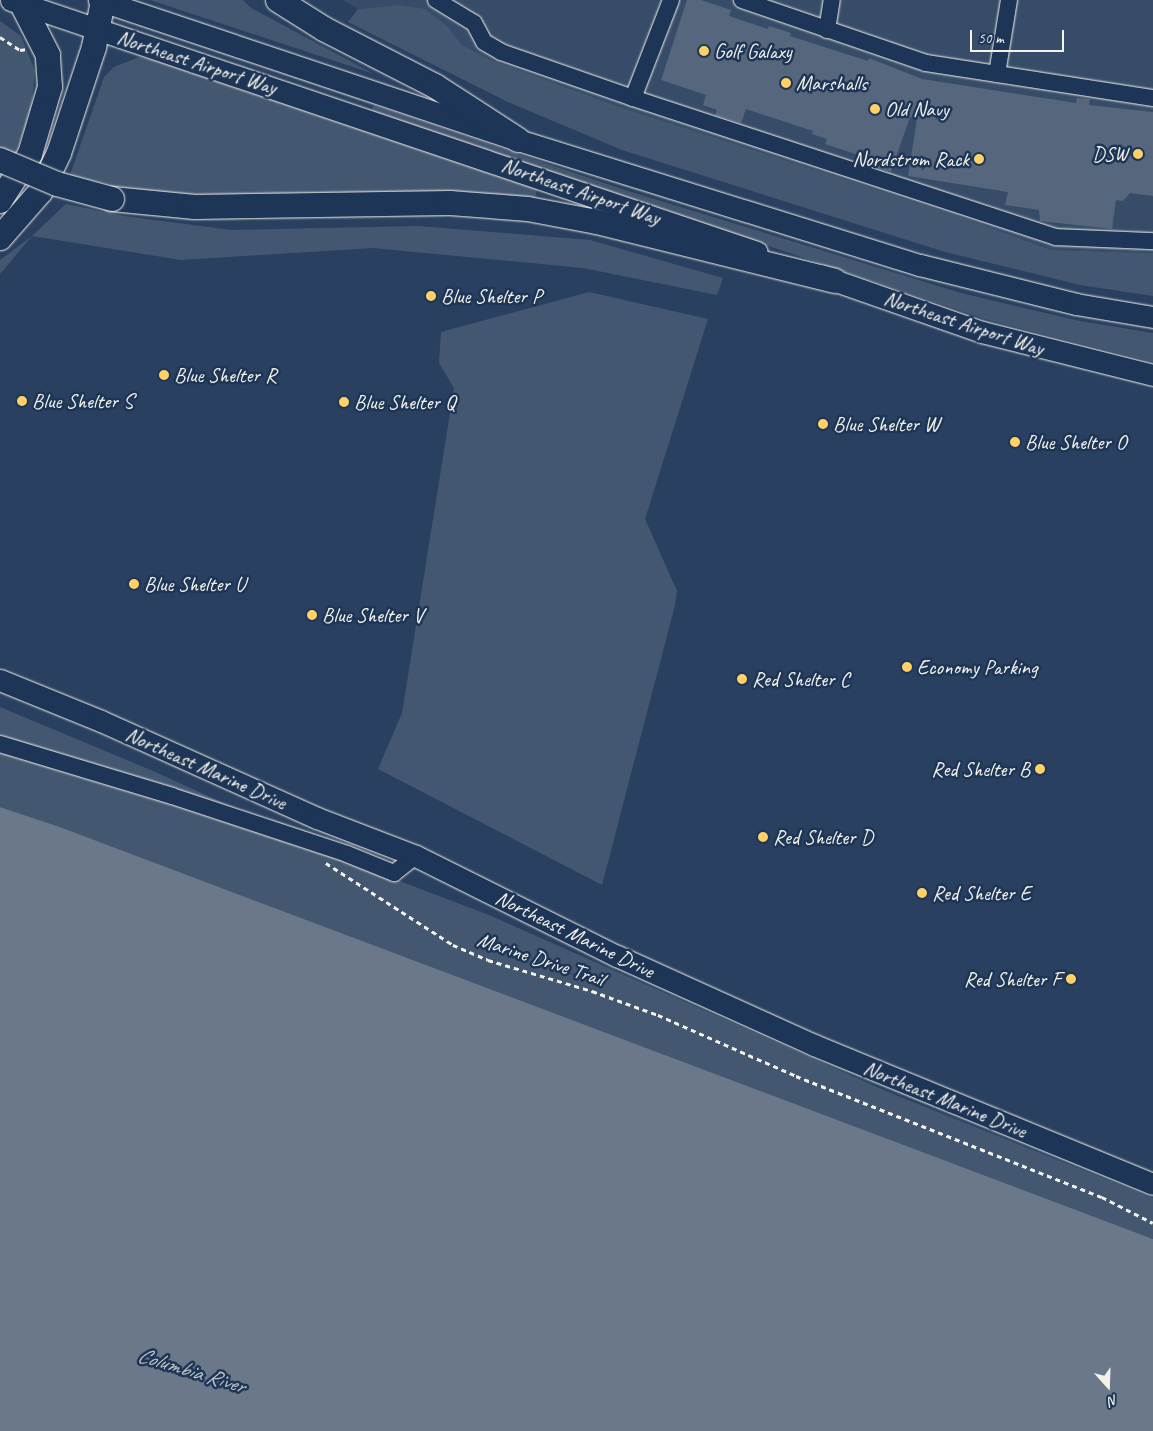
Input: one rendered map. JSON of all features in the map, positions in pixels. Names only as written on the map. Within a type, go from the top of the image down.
[{"type":"highway","points":[[278,0],[324,29],[435,86],[518,140]]},
{"type":"highway","points":[[0,238],[35,199],[59,153],[94,47],[101,1]]},
{"type":"highway","points":[[0,201],[30,154],[50,87],[48,55],[16,2]]},
{"type":"highway","points":[[0,160],[57,184],[112,199],[195,207],[433,203],[520,208],[597,222],[836,281]]},
{"type":"main road","name":"Northeast Airport Way","points":[[101,1],[518,140],[952,274],[1076,304],[1153,317]]},
{"type":"main road","name":"Northeast Airport Way","points":[[16,2],[637,209],[982,332],[1153,374]]},
{"type":"main road","name":"Northeast Marine Drive","points":[[0,680],[101,721],[318,818],[416,856],[617,956],[814,1045],[1153,1184]]},
{"type":"lane","points":[[436,0],[474,23],[484,42],[501,52],[633,98],[1056,237],[1153,241]]},
{"type":"lane","points":[[633,98],[671,0]]},
{"type":"lane","points":[[742,0],[912,59],[1153,98]]},
{"type":"lane","points":[[827,30],[832,0]]},
{"type":"lane","points":[[996,74],[1008,0]]},
{"type":"lane","points":[[0,744],[181,799],[347,854],[394,873],[416,856]]},
{"type":"path","points":[[0,37],[20,50],[30,48]]},
{"type":"path","name":"Marine Drive Trail","points":[[320,858],[452,945],[488,960],[658,1015],[796,1076],[1102,1197],[1153,1223]]},
{"type":"shaded area","points":[[150,0],[243,0],[251,8],[374,74]]},
{"type":"shaded area","points":[[343,0],[1153,0],[1153,253],[1051,250],[623,108],[489,59],[462,45],[448,27],[399,5],[358,9]]},
{"type":"shaded area","points":[[399,5],[425,9],[448,27],[462,45],[489,59],[623,108],[961,217],[1051,250],[1153,253],[1153,296],[1080,285],[945,252],[622,150],[508,102],[348,22],[358,9]]},
{"type":"shaded area","points":[[0,21],[21,36],[35,71],[31,111],[16,151],[0,182]]},
{"type":"shaded area","points":[[139,57],[153,59],[537,189],[534,203],[148,193],[70,175],[104,77],[114,67]]},
{"type":"shaded area","points":[[374,105],[625,190],[961,293],[1080,321],[1153,333],[1153,362],[988,320],[371,112]]},
{"type":"shaded area","points":[[66,204],[124,216],[231,230],[418,226],[590,240],[723,278],[717,295],[583,268],[373,248],[181,260],[32,236]]},
{"type":"shaded area","points":[[32,236],[0,274],[0,260]]},
{"type":"shaded area","points":[[589,292],[708,319],[645,519],[677,591],[675,605],[602,885],[378,769],[402,713],[454,388],[439,363],[441,332]]},
{"type":"shaded area","points":[[0,707],[153,771],[376,872],[489,915],[893,1094],[1153,1198],[1153,1239],[60,827],[0,807]]},
{"type":"water","name":"Columbia River","points":[[0,807],[60,827],[1153,1239],[1153,1431],[0,1431]]},
{"type":"building","points":[[687,0],[701,0],[731,10],[729,16],[768,29],[769,26],[791,33],[790,36],[868,61],[869,58],[922,79],[1076,103],[1077,98],[1090,99],[1089,105],[1153,112],[1153,196],[1130,193],[1123,201],[1116,200],[1112,229],[1040,221],[1039,210],[1005,205],[1008,192],[908,176],[917,119],[910,117],[891,172],[878,168],[880,162],[825,144],[827,139],[812,134],[813,131],[746,109],[741,123],[715,115],[717,110],[703,105],[706,95],[661,80]]},
{"type":"place","name":"Golf Galaxy","points":[[704,51]]},
{"type":"place","name":"Marshalls","points":[[786,83]]},
{"type":"place","name":"Old Navy","points":[[875,109]]},
{"type":"place","name":"DSW","points":[[1138,154]]},
{"type":"place","name":"Nordstrom Rack","points":[[979,159]]},
{"type":"place","name":"Blue Shelter P","points":[[431,296]]},
{"type":"place","name":"Blue Shelter R","points":[[164,375]]},
{"type":"place","name":"Blue Shelter S","points":[[22,401]]},
{"type":"place","name":"Blue Shelter Q","points":[[344,402]]},
{"type":"place","name":"Blue Shelter W","points":[[823,424]]},
{"type":"place","name":"Blue Shelter O","points":[[1015,442]]},
{"type":"place","name":"Blue Shelter U","points":[[134,584]]},
{"type":"place","name":"Blue Shelter V","points":[[312,615]]},
{"type":"place","name":"Economy Parking","points":[[907,667]]},
{"type":"place","name":"Red Shelter C","points":[[742,679]]},
{"type":"place","name":"Red Shelter B","points":[[1040,769]]},
{"type":"place","name":"Red Shelter D","points":[[763,837]]},
{"type":"place","name":"Red Shelter E","points":[[922,893]]},
{"type":"place","name":"Red Shelter F","points":[[1071,979]]}]
